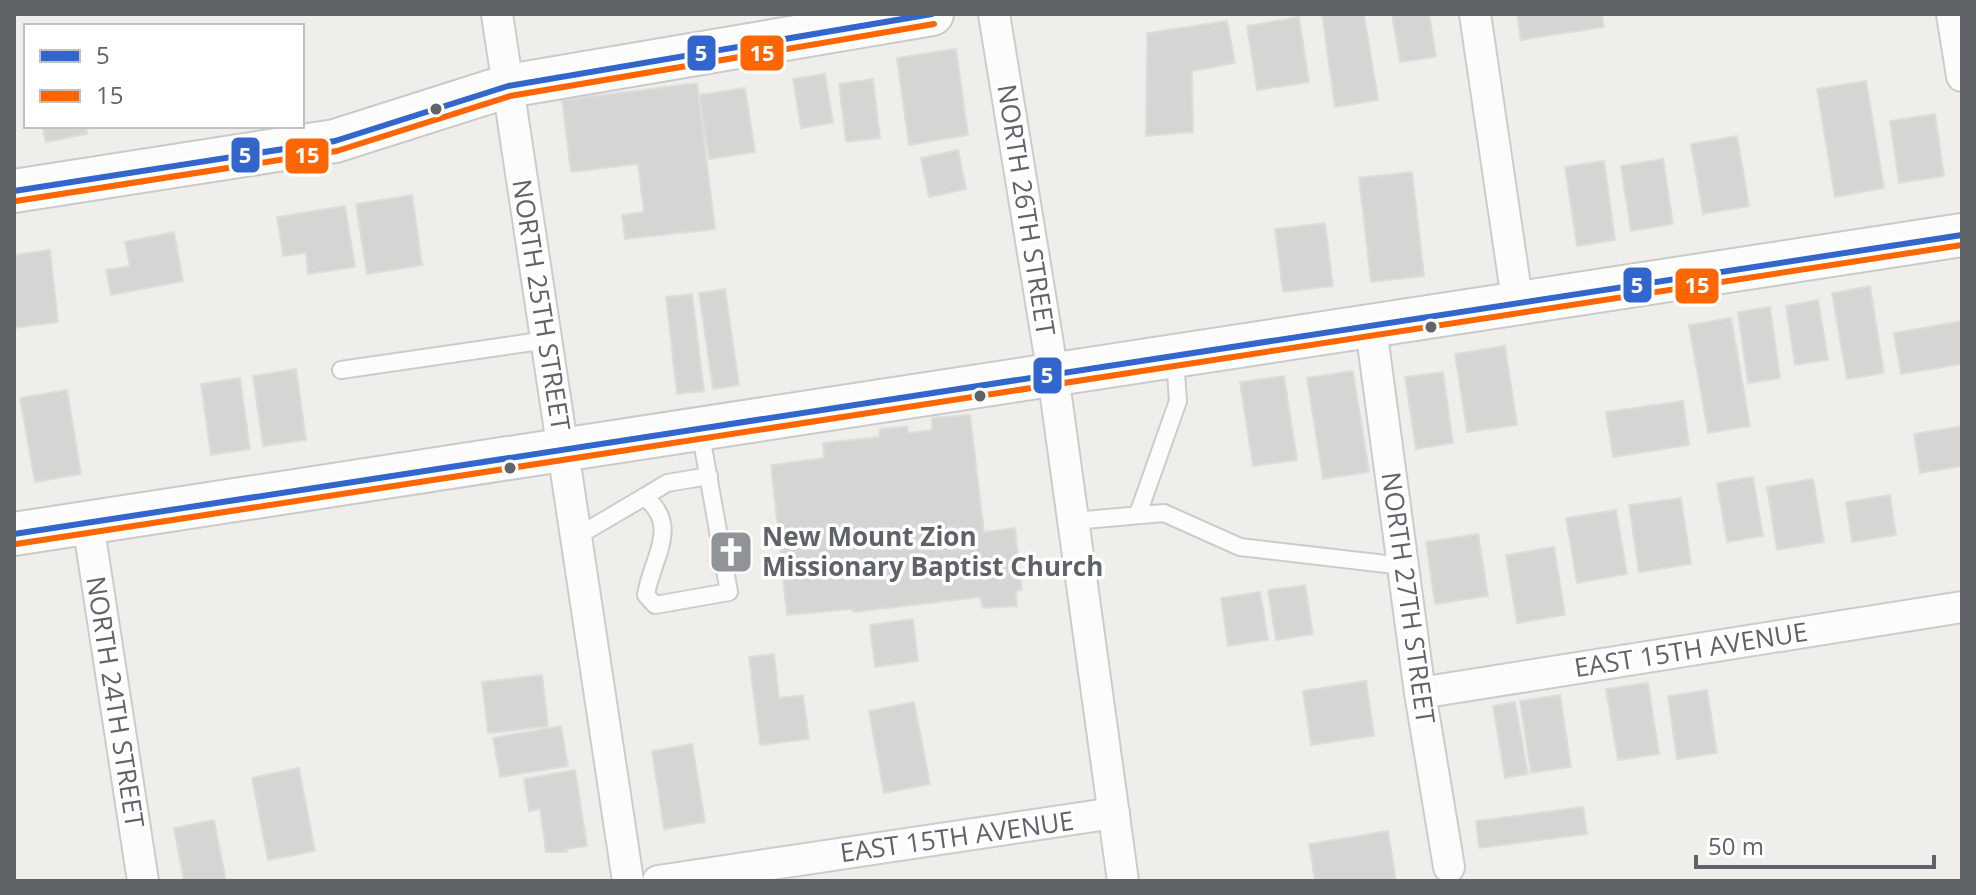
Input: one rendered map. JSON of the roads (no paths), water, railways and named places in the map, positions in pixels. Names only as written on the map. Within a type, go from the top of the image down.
[{"type":"main road","points":[[14,191],[335,141],[508,86],[932,14]]},
{"type":"main road","points":[[14,534],[1518,306],[1962,235]]},
{"type":"street","name":"NORTH 25TH STREET","points":[[497,14],[628,881]]},
{"type":"street","name":"NORTH 26TH STREET","points":[[994,14],[1053,375],[1123,881]]},
{"type":"street","points":[[1475,14],[1518,306]]},
{"type":"street","points":[[1952,14],[1962,76]]},
{"type":"street","name":"NORTH 27TH STREET","points":[[1371,328],[1420,693],[1449,867]]},
{"type":"street","name":"NORTH 24TH STREET","points":[[88,523],[143,881]]},
{"type":"street","name":"EAST 15TH AVENUE","points":[[1420,693],[1962,607]]},
{"type":"street","name":"EAST 15TH AVENUE","points":[[658,881],[1114,813]]},
{"type":"lane","points":[[341,370],[547,340]]},
{"type":"lane","points":[[1138,514],[1178,401],[1175,357]]},
{"type":"lane","points":[[644,497],[654,505],[662,520],[663,547],[650,573],[646,595],[655,605],[729,592],[700,428]]},
{"type":"lane","points":[[576,537],[667,483],[709,476]]},
{"type":"lane","points":[[1073,521],[1164,513],[1240,547],[1403,566]]},
{"type":"place","name":"New Mount Zion Missionary Baptist Church","points":[[731,552]]}]
